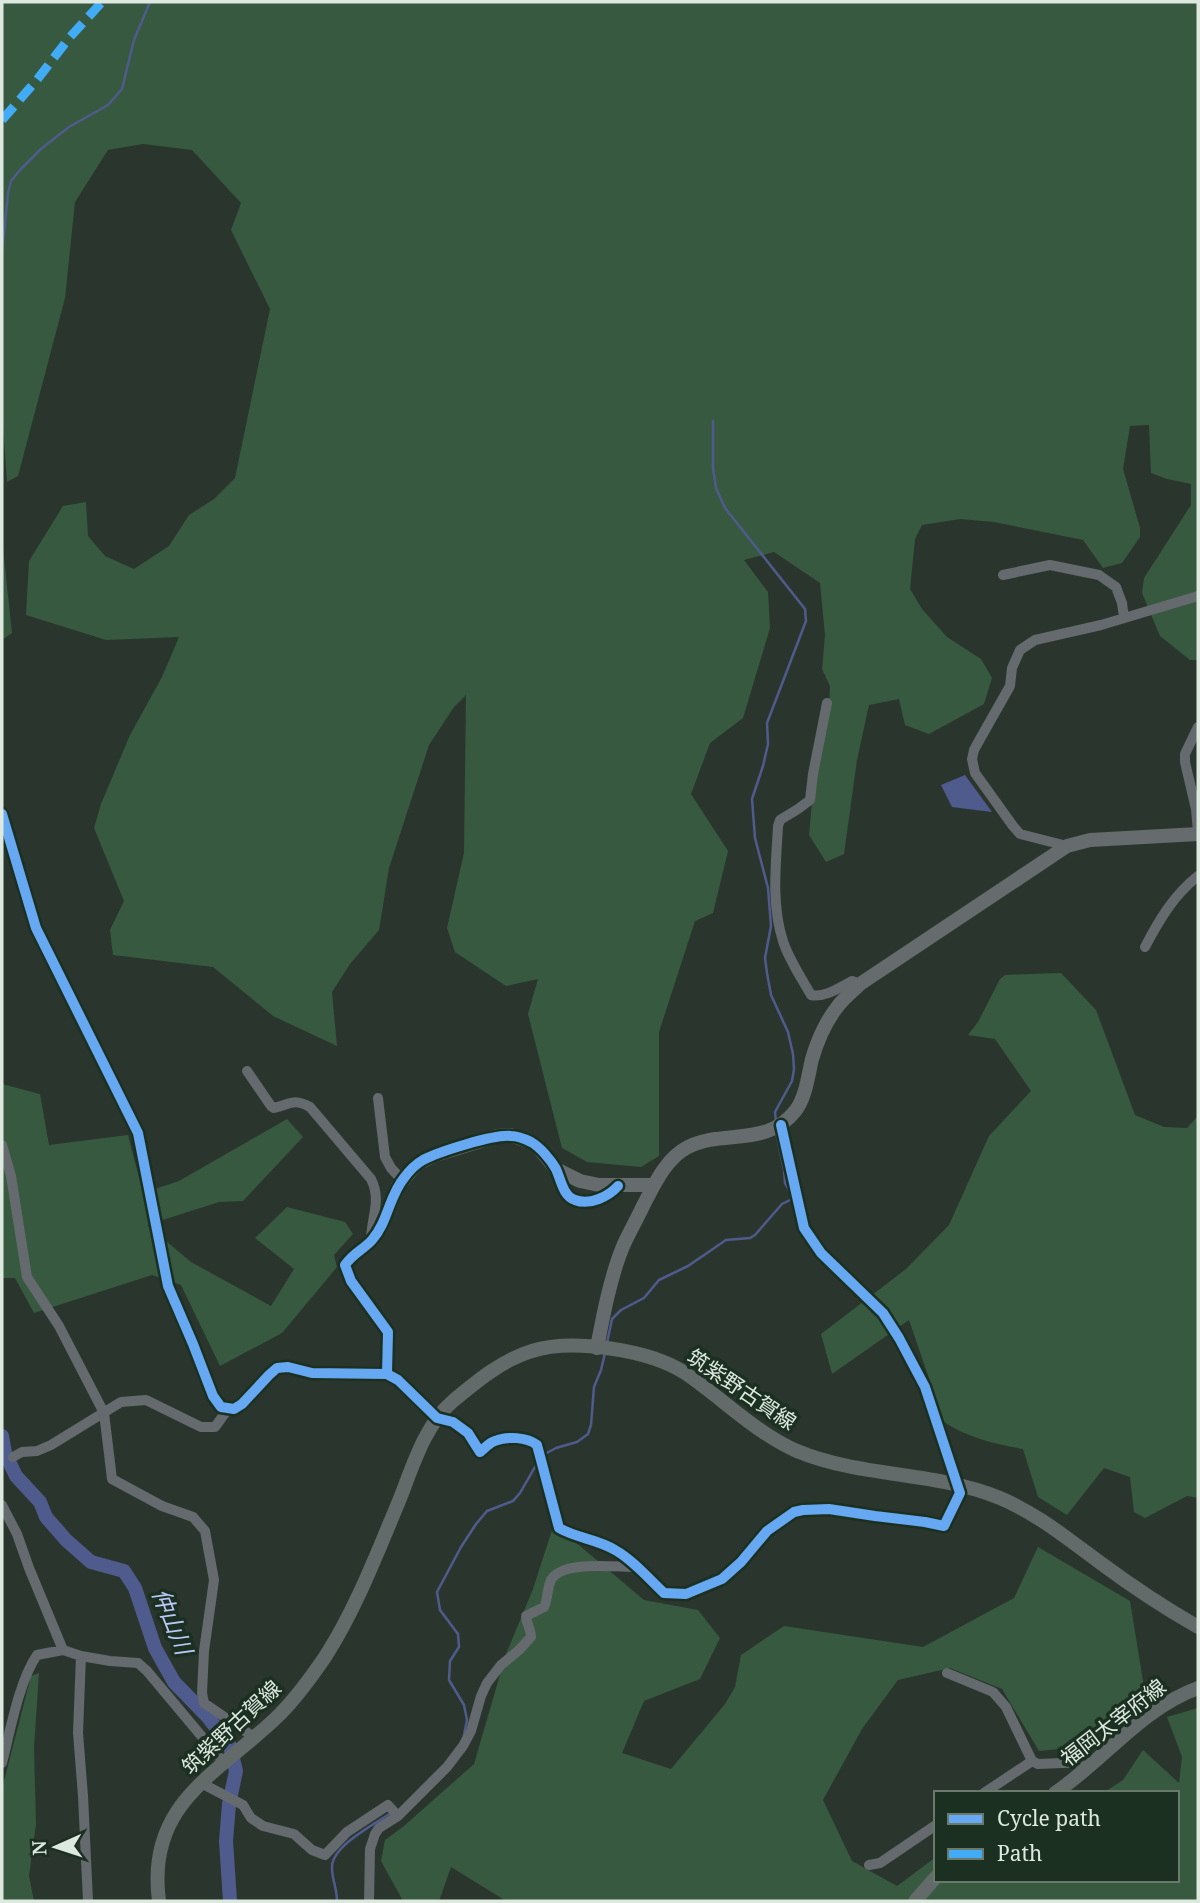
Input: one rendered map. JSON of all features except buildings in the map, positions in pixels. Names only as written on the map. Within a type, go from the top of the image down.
[{"type":"main road","name":"筑紫野古賀線","points":[[159,1901],[158,1868],[162,1843],[171,1820],[182,1802],[201,1783],[252,1740],[302,1691],[334,1643],[372,1565],[424,1440],[437,1418],[450,1403],[496,1367],[550,1346],[618,1350],[647,1356],[681,1371],[761,1430],[805,1454],[828,1462],[955,1483],[1003,1499],[1038,1517],[1131,1585],[1198,1627]]},
{"type":"main road","name":"福岡太宰府線","points":[[1058,1791],[1143,1720],[1168,1702],[1198,1688]]},
{"type":"main road","points":[[915,1901],[934,1879]]},
{"type":"street","points":[[1003,575],[1050,565],[1099,575],[1116,587],[1124,618]]},
{"type":"street","points":[[1067,846],[1020,834],[975,772],[972,759],[974,750],[1010,686],[1012,668],[1020,650],[1035,640],[1198,596]]},
{"type":"street","points":[[827,703],[810,800],[780,820],[778,826],[775,887],[777,906],[783,942],[811,995],[831,992],[852,981],[860,984]]},
{"type":"street","points":[[597,1348],[604,1312],[623,1247],[654,1185],[673,1157],[689,1147],[713,1140],[759,1135],[782,1125],[797,1109],[806,1088],[813,1056],[827,1023],[838,1006],[860,984],[1067,846],[1090,840],[1198,833],[1185,754],[1198,727]]},
{"type":"street","points":[[2,814],[36,928],[138,1133],[168,1286],[213,1396],[221,1407],[234,1409],[242,1404],[277,1368],[288,1367],[312,1373],[387,1374],[398,1380],[437,1418],[453,1422],[468,1433],[480,1452],[493,1441],[511,1438],[529,1439],[537,1445],[559,1528],[615,1550],[664,1593],[686,1594],[722,1579],[741,1562],[766,1531],[794,1512],[829,1509],[944,1526],[960,1493],[926,1387],[899,1338],[883,1313],[821,1253],[804,1228],[782,1125]]},
{"type":"street","points":[[1145,947],[1162,915],[1186,885],[1198,876]]},
{"type":"street","points":[[247,1070],[274,1108],[291,1101],[299,1101],[310,1107],[371,1179],[376,1189],[376,1205],[371,1241]]},
{"type":"street","points":[[378,1098],[384,1157],[402,1180]]},
{"type":"street","points":[[387,1374],[388,1332],[351,1281],[345,1265],[351,1256],[371,1241],[382,1225],[398,1186],[417,1164],[425,1159],[498,1136],[510,1135],[537,1146],[556,1169],[566,1193],[574,1200],[588,1202],[610,1195],[618,1186]]},
{"type":"street","points":[[2,1145],[27,1277],[59,1326],[104,1413],[112,1479],[162,1506],[193,1517],[205,1531],[214,1580],[204,1650],[204,1703],[252,1740]]},
{"type":"street","points":[[556,1169],[580,1181],[599,1185],[654,1185]]},
{"type":"street","points":[[13,1457],[22,1452],[44,1448],[121,1402],[146,1400],[201,1427],[215,1427],[228,1409]]},
{"type":"street","points":[[2,1505],[17,1534],[64,1650]]},
{"type":"street","points":[[369,1901],[370,1849],[375,1834],[379,1828],[398,1816],[447,1767],[463,1746],[471,1731],[487,1683],[501,1665],[531,1637],[526,1616],[544,1607],[548,1600],[550,1583],[557,1573],[566,1569],[594,1566],[636,1567]]},
{"type":"street","points":[[2,1763],[33,1661],[37,1655],[64,1650],[81,1656],[138,1663],[228,1760]]},
{"type":"street","points":[[81,1656],[78,1733],[88,1901]]},
{"type":"street","points":[[947,1673],[993,1692],[1006,1707],[1032,1761],[1038,1764],[1092,1764]]},
{"type":"street","points":[[987,1791],[1032,1761]]},
{"type":"street","points":[[201,1783],[243,1805],[251,1818],[263,1826],[294,1835],[312,1850],[325,1855],[347,1832],[388,1805],[398,1816]]},
{"type":"street","points":[[869,1865],[880,1863],[934,1826]]},
{"type":"green space","points":[[2,2],[1198,2],[1198,660],[1190,660],[1160,636],[1142,593],[1144,578],[1191,505],[1191,484],[1151,473],[1149,425],[1130,426],[1123,469],[1140,528],[1140,537],[1122,563],[1103,568],[1083,540],[994,522],[960,519],[922,525],[915,539],[910,589],[922,609],[947,637],[981,659],[992,678],[984,704],[929,734],[905,725],[899,699],[869,705],[857,760],[844,854],[826,862],[809,835],[813,791],[829,713],[830,686],[822,669],[825,635],[820,583],[774,552],[744,560],[768,592],[770,628],[743,718],[710,743],[691,794],[728,851],[713,913],[695,921],[659,1032],[659,1156],[641,1167],[587,1162],[562,1148],[528,1014],[538,979],[506,986],[455,952],[447,928],[464,853],[466,695],[454,707],[429,745],[389,868],[379,930],[350,964],[332,992],[337,1046],[273,1016],[213,967],[113,955],[110,930],[124,901],[94,828],[101,804],[130,735],[162,677],[179,637],[106,640],[26,615],[29,561],[63,506],[86,502],[88,536],[105,556],[134,569],[169,546],[189,515],[214,499],[235,478],[270,309],[231,230],[241,203],[192,150],[143,144],[108,150],[75,202],[65,298],[18,476],[7,482],[2,412]]},
{"type":"green space","points":[[2,539],[12,633],[2,640]]},
{"type":"green space","points":[[1061,973],[1096,1010],[1135,1115],[1164,1127],[1187,1128],[1198,1116],[1198,1498],[1187,1496],[1145,1518],[1134,1512],[1130,1477],[1104,1468],[1067,1515],[1038,1497],[1023,1449],[982,1440],[944,1422],[909,1320],[832,1374],[821,1334],[906,1269],[949,1225],[989,1136],[1031,1091],[995,1039],[968,1035],[978,1022],[1000,979],[1005,975]]},
{"type":"green space","points":[[2,1084],[40,1094],[49,1145],[128,1135],[143,1193],[179,1181],[287,1119],[303,1137],[243,1201],[219,1202],[147,1225],[191,1262],[271,1306],[294,1269],[255,1238],[287,1207],[345,1222],[353,1234],[334,1255],[337,1267],[282,1333],[220,1366],[181,1285],[152,1275],[34,1313],[15,1278],[2,1278]]},
{"type":"green space","points":[[554,1524],[644,1600],[698,1610],[720,1638],[700,1679],[644,1701],[622,1753],[671,1769],[725,1704],[735,1687],[741,1655],[784,1626],[923,1647],[1014,1598],[1038,1547],[1130,1601],[1144,1687],[1079,1747],[1039,1751],[1002,1689],[950,1668],[898,1680],[862,1729],[823,1800],[852,1861],[897,1886],[934,1858],[934,1882],[1179,1882],[1179,1791],[1106,1791],[1123,1780],[1143,1750],[1179,1783],[1182,1757],[1167,1717],[1198,1708],[1198,1901],[506,1901],[451,1867],[439,1901],[403,1901],[381,1861],[385,1840],[474,1764],[506,1654],[533,1589]]},
{"type":"green space","points":[[39,1673],[34,1748],[36,1824],[29,1876],[34,1901],[2,1901],[2,1789],[31,1676]]},
{"type":"water","points":[[965,775],[992,812],[952,807],[941,785]]},
{"type":"waterway","points":[[2,253],[11,181],[42,148],[69,127],[108,105],[122,89],[134,40],[150,2]]},
{"type":"waterway","points":[[713,421],[713,468],[716,488],[725,508],[805,609],[806,621],[767,723],[768,744],[752,799],[755,838],[768,888],[771,926],[765,958],[767,973],[771,995],[788,1032],[793,1054],[792,1081],[775,1112],[776,1122]]},
{"type":"waterway","points":[[607,1343],[612,1319],[621,1310],[644,1298],[659,1280],[688,1266],[726,1240],[750,1238],[755,1235],[782,1204],[794,1198],[785,1183],[776,1132]]},
{"type":"waterway","points":[[543,1455],[577,1442],[588,1434],[594,1387],[605,1353]]},
{"type":"waterway","name":"仲山川","points":[[2,1436],[5,1453],[16,1476],[40,1502],[46,1517],[66,1540],[91,1562],[124,1571],[135,1588],[155,1648],[174,1682],[207,1716],[230,1746],[236,1771],[229,1804],[226,1841],[230,1901]]},
{"type":"waterway","points":[[464,1735],[467,1720],[464,1705],[449,1680],[450,1661],[459,1647],[458,1634],[440,1610],[437,1592],[476,1524],[487,1511],[513,1501],[539,1460]]},
{"type":"waterway","points":[[337,1901],[332,1868],[334,1860],[355,1836],[391,1813]]},
{"type":"marked path","points":[[2,120],[102,2]]},
{"type":"cycle path","points":[[2,814],[36,928],[138,1133],[168,1286],[213,1396],[221,1407],[234,1409],[242,1404],[277,1368],[288,1367],[312,1373],[387,1374],[398,1380],[437,1418],[453,1422],[468,1433],[480,1452],[491,1443],[505,1438],[522,1439],[537,1445],[559,1528],[601,1543],[622,1554],[664,1593],[686,1594],[722,1579],[741,1562],[767,1531],[794,1512],[829,1509],[944,1526],[960,1493],[925,1387],[899,1338],[883,1313],[821,1253],[804,1228],[781,1125]]},
{"type":"cycle path","points":[[387,1374],[388,1332],[351,1281],[345,1265],[377,1233],[399,1185],[418,1164],[466,1144],[513,1136],[531,1142],[542,1150],[556,1169],[565,1191],[575,1200],[587,1202],[599,1199],[618,1186]]}]
